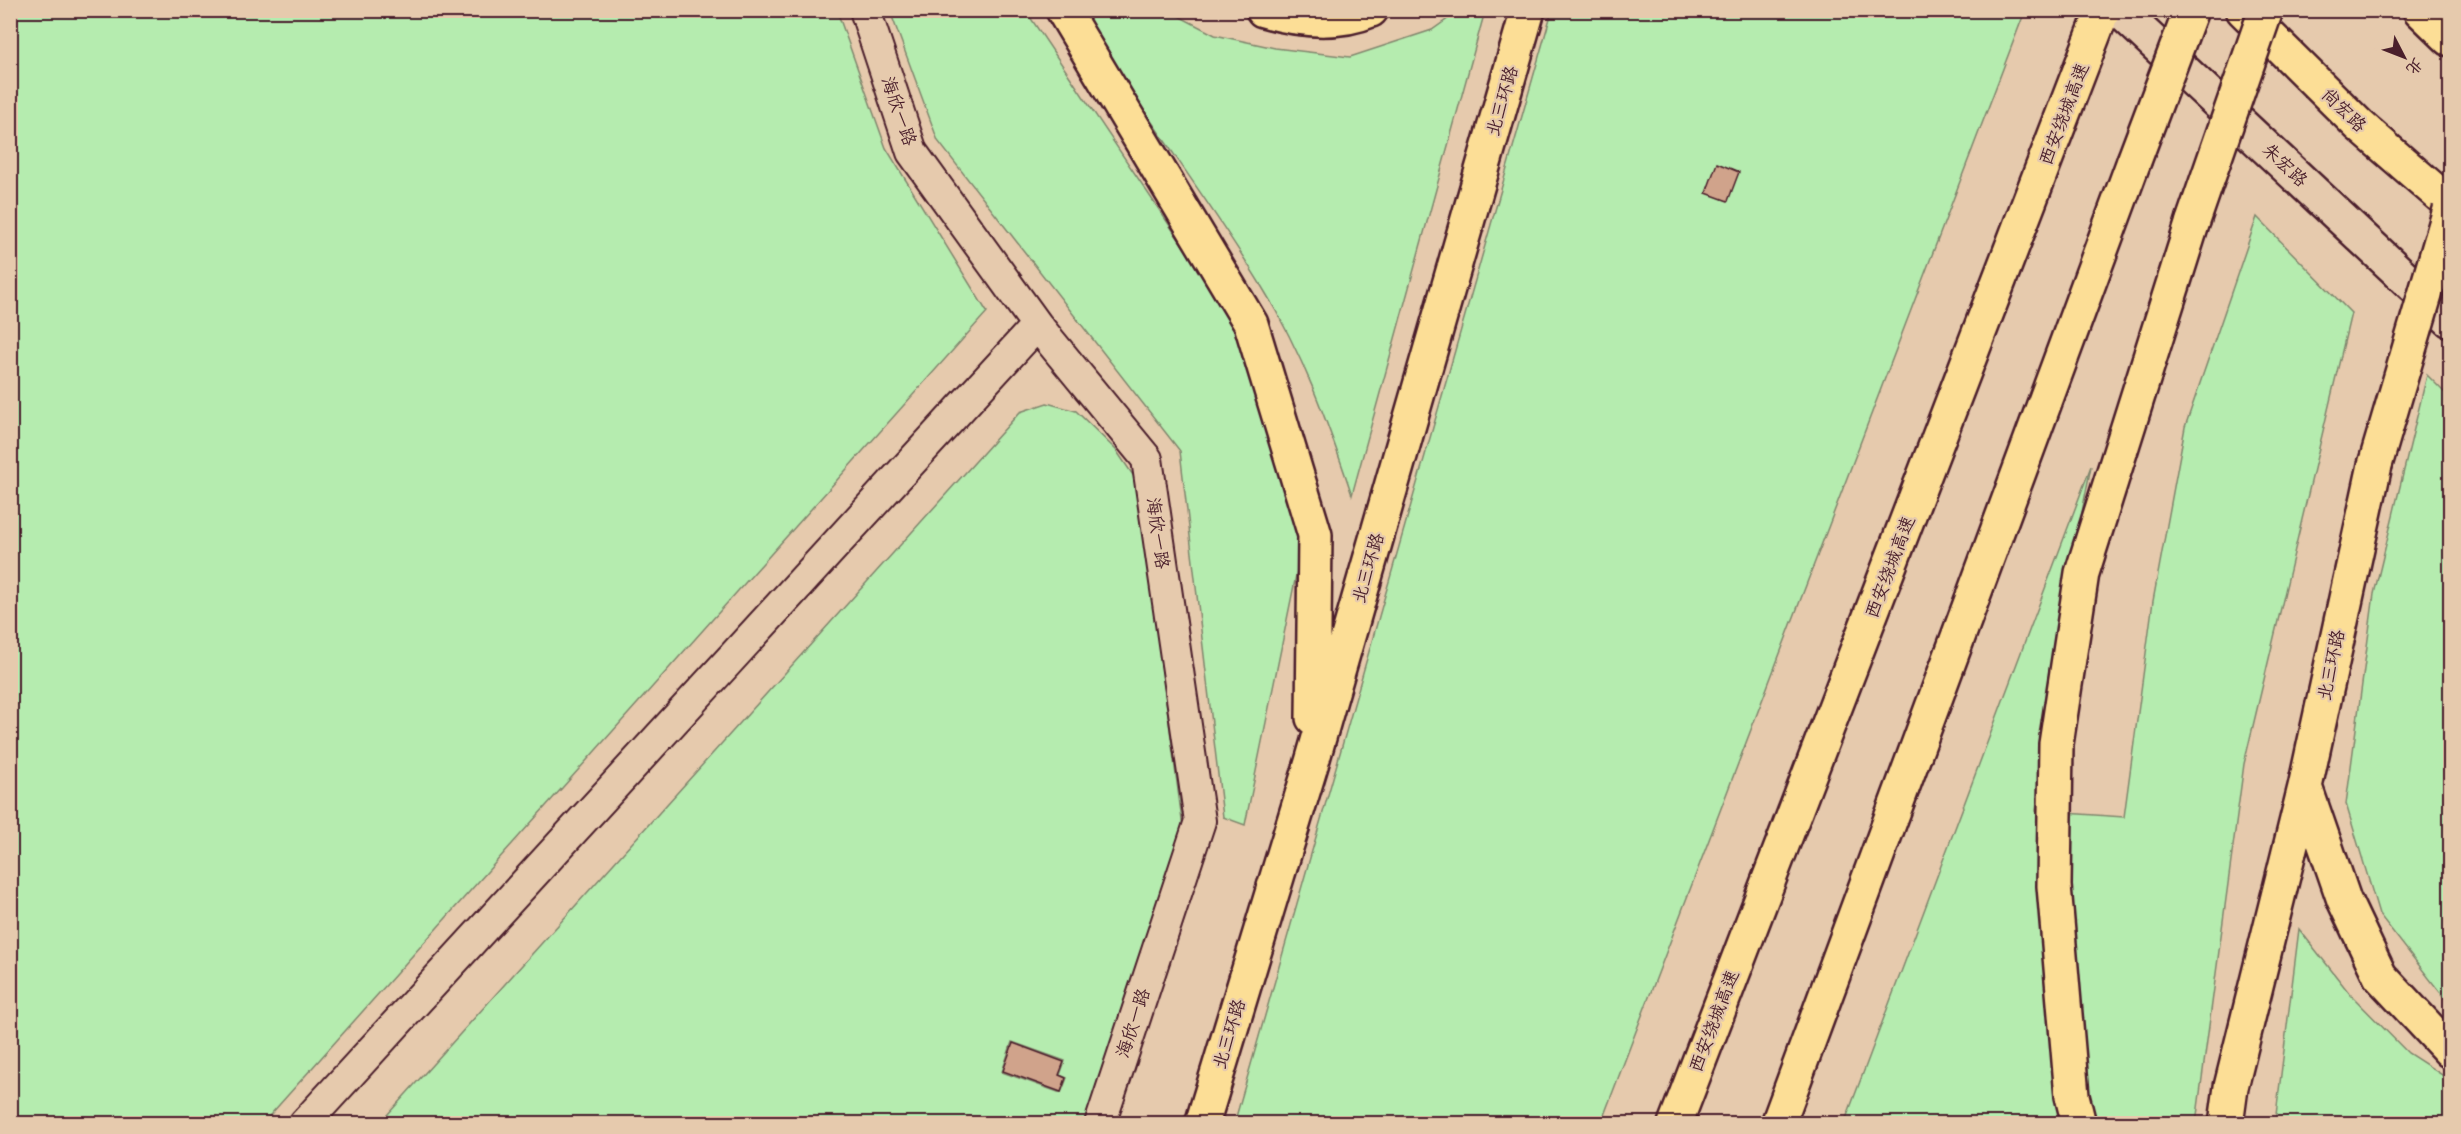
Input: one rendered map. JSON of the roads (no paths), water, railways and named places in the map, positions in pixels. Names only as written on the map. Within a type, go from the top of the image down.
[{"type":"main road","points":[[1063,10],[1251,324],[1315,535],[1312,762]]},
{"type":"main road","points":[[1263,10],[1289,18],[1352,18],[1371,10]]},
{"type":"main road","name":"北三环路","points":[[1202,1124],[1312,762],[1528,10]]},
{"type":"main road","name":"西安绕城高速","points":[[1675,1124],[2103,10]]},
{"type":"main road","name":"朱宏路","points":[[2119,10],[2451,320]]},
{"type":"main road","points":[[1778,1124],[2191,10]]},
{"type":"main road","name":"尚宏路","points":[[2243,10],[2359,125],[2451,204]]},
{"type":"main road","points":[[2079,1124],[2072,1096],[2054,886],[2056,744],[2082,573],[2193,221],[2266,10]]},
{"type":"main road","points":[[2420,10],[2451,39]]},
{"type":"main road","name":"北三环路","points":[[2226,1124],[2231,1088],[2305,787],[2375,465],[2451,210]]},
{"type":"main road","points":[[2305,787],[2344,900],[2380,976],[2451,1051]]},
{"type":"street","name":"海欣一路","points":[[865,10],[912,152],[1037,325],[1147,459],[1200,821],[1100,1124]]},
{"type":"street","points":[[304,1124],[1037,325]]}]
